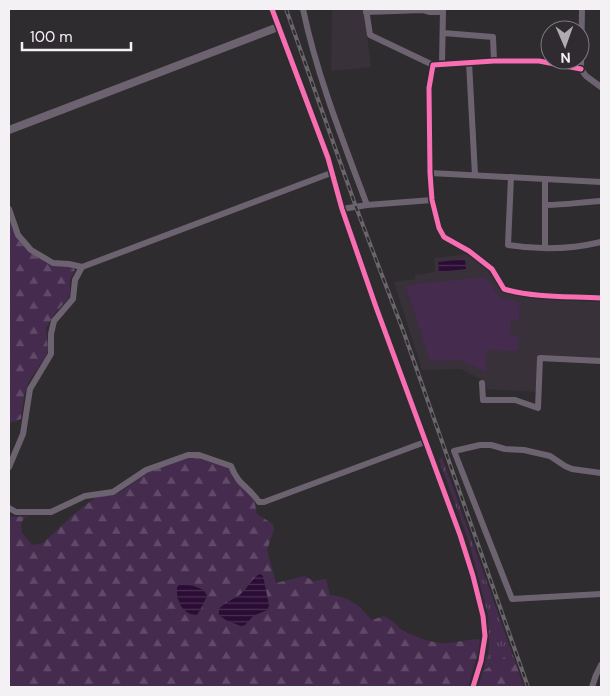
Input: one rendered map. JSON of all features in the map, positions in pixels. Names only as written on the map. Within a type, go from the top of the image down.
[{"type":"street","points":[[272,9],[328,158],[342,209],[460,535],[473,576],[483,616],[484,648],[473,687]]},
{"type":"street","points":[[303,9],[310,42],[367,205]]},
{"type":"street","points":[[442,64],[443,10],[430,12],[423,10],[366,10],[370,35],[433,65],[494,61],[540,62]]},
{"type":"street","points":[[9,130],[278,27]]},
{"type":"street","points":[[443,33],[494,37],[494,61]]},
{"type":"street","points":[[469,62],[475,175]]},
{"type":"street","points":[[433,65],[429,88],[430,172],[432,200],[442,234],[469,251],[492,269],[504,289],[543,297],[601,298]]},
{"type":"street","points":[[582,70],[586,76],[601,87]]},
{"type":"street","points":[[430,172],[601,182]]},
{"type":"street","points":[[9,209],[18,235],[31,250],[52,263],[82,267],[331,173]]},
{"type":"street","points":[[511,177],[508,245],[525,248],[545,248],[584,246],[601,242]]},
{"type":"street","points":[[545,179],[545,248]]},
{"type":"street","points":[[342,209],[432,200]]},
{"type":"street","points":[[546,205],[569,205],[574,202],[601,201]]},
{"type":"street","points":[[9,467],[23,434],[30,389],[51,354],[51,334],[54,321],[73,299],[75,280],[82,267]]},
{"type":"street","points":[[482,383],[483,400],[515,400],[538,408],[540,358],[601,361]]},
{"type":"street","points":[[9,508],[16,512],[51,512],[85,496],[113,492],[146,470],[193,455],[230,466],[239,482],[252,492],[259,502],[264,502],[425,442]]},
{"type":"street","points":[[601,473],[572,469],[550,456],[491,445],[480,444],[454,451],[512,599],[601,594]]},
{"type":"street","points":[[592,687],[601,665]]},
{"type":"shaded area","points":[[332,9],[364,9],[371,67],[331,71]]},
{"type":"shaded area","points":[[469,254],[488,266],[507,292],[537,298],[601,300],[601,360],[539,356],[536,392],[487,389],[482,380],[461,369],[422,370],[394,282],[415,279],[415,275],[435,272],[434,258]]},
{"type":"shaded area","points":[[465,259],[466,269],[439,272],[438,262]]},
{"type":"shaded area","points":[[260,574],[263,576],[269,605],[267,610],[253,616],[245,625],[241,626],[219,615],[219,609],[245,590]]},
{"type":"shaded area","points":[[180,584],[203,590],[207,596],[197,615],[187,612],[181,606],[177,592],[177,587]]},
{"type":"green space","points":[[9,214],[16,237],[25,248],[46,263],[72,267],[75,270],[70,279],[68,299],[55,313],[46,328],[48,350],[29,381],[24,396],[21,419],[9,423]]},
{"type":"green space","points":[[485,277],[501,298],[520,302],[519,320],[511,320],[511,335],[519,336],[518,351],[487,350],[486,372],[460,360],[430,361],[406,287],[416,284]]},
{"type":"green space","points":[[442,457],[514,658],[506,656],[483,671],[489,649],[488,615],[469,542],[439,460]]},
{"type":"green space","points":[[187,458],[199,458],[229,468],[233,478],[254,499],[257,514],[273,524],[274,530],[267,550],[276,583],[305,576],[313,581],[326,579],[330,595],[349,600],[372,620],[384,616],[406,632],[437,643],[480,639],[468,687],[9,687],[9,517],[30,516],[24,518],[21,524],[22,533],[32,545],[43,543],[96,497],[119,493],[148,472]],"holes":[[[254,579],[264,586],[269,607],[267,610],[253,616],[245,625],[241,626],[232,622],[240,595]],[[180,584],[204,590],[207,596],[199,613],[177,599],[177,589]]]},
{"type":"green space","points":[[506,656],[514,658],[524,687],[478,687],[483,671]]},
{"type":"railway","points":[[286,9],[356,207],[404,333],[528,687]]},
{"type":"cycle path","points":[[272,9],[328,158],[342,209],[460,535],[473,576],[483,616],[485,636],[481,661],[473,687]]},
{"type":"cycle path","points":[[540,61],[494,61],[433,65],[429,88],[430,173],[432,200],[439,228],[444,237],[469,251],[492,269],[504,289],[540,295],[601,298]]}]
